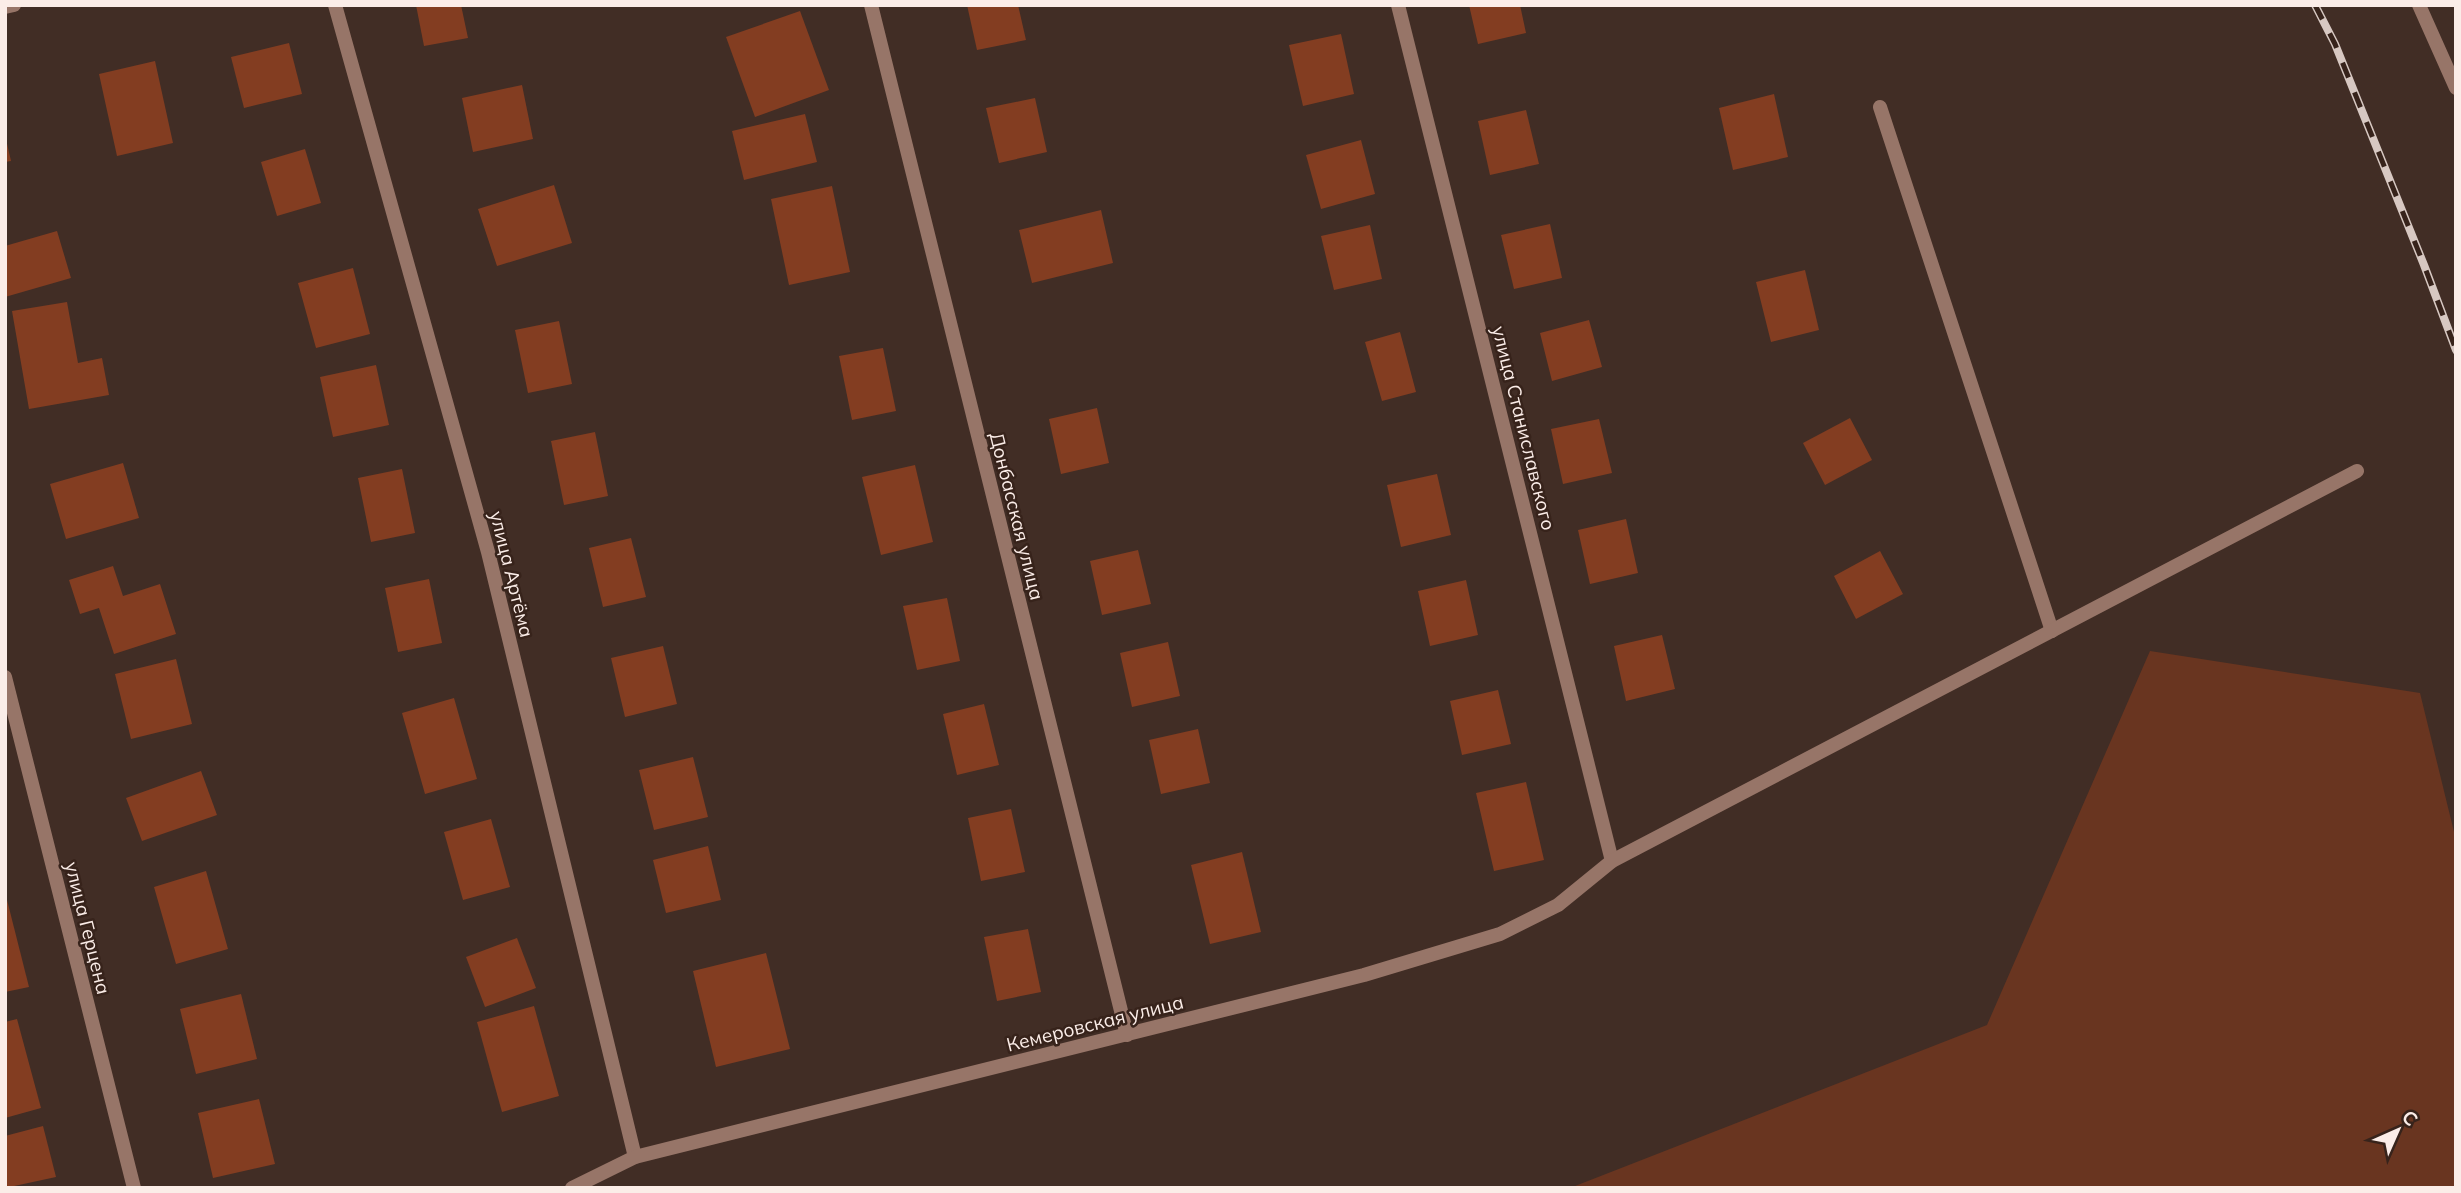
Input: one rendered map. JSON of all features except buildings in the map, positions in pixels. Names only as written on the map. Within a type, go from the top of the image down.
[{"type":"street","points":[[5,7],[14,5]]},
{"type":"street","name":"улица Артёма","points":[[335,5],[488,552],[635,1157]]},
{"type":"street","name":"Донбасская улица","points":[[871,5],[1127,1035]]},
{"type":"street","name":"улица Станиславского","points":[[1398,5],[1612,861]]},
{"type":"street","points":[[2419,5],[2456,88]]},
{"type":"street","points":[[1880,107],[2052,631]]},
{"type":"street","name":"Кемеровская улица","points":[[572,1188],[635,1157],[1364,975],[1500,934],[1559,905],[1612,861],[2357,471]]},
{"type":"street","name":"улица Герцена","points":[[5,677],[134,1188]]},
{"type":"shaded area","points":[[2150,651],[2420,693],[2456,840],[2456,1188],[1570,1188],[1987,1025]]},
{"type":"railway","points":[[2315,5],[2335,44],[2456,350]]}]
